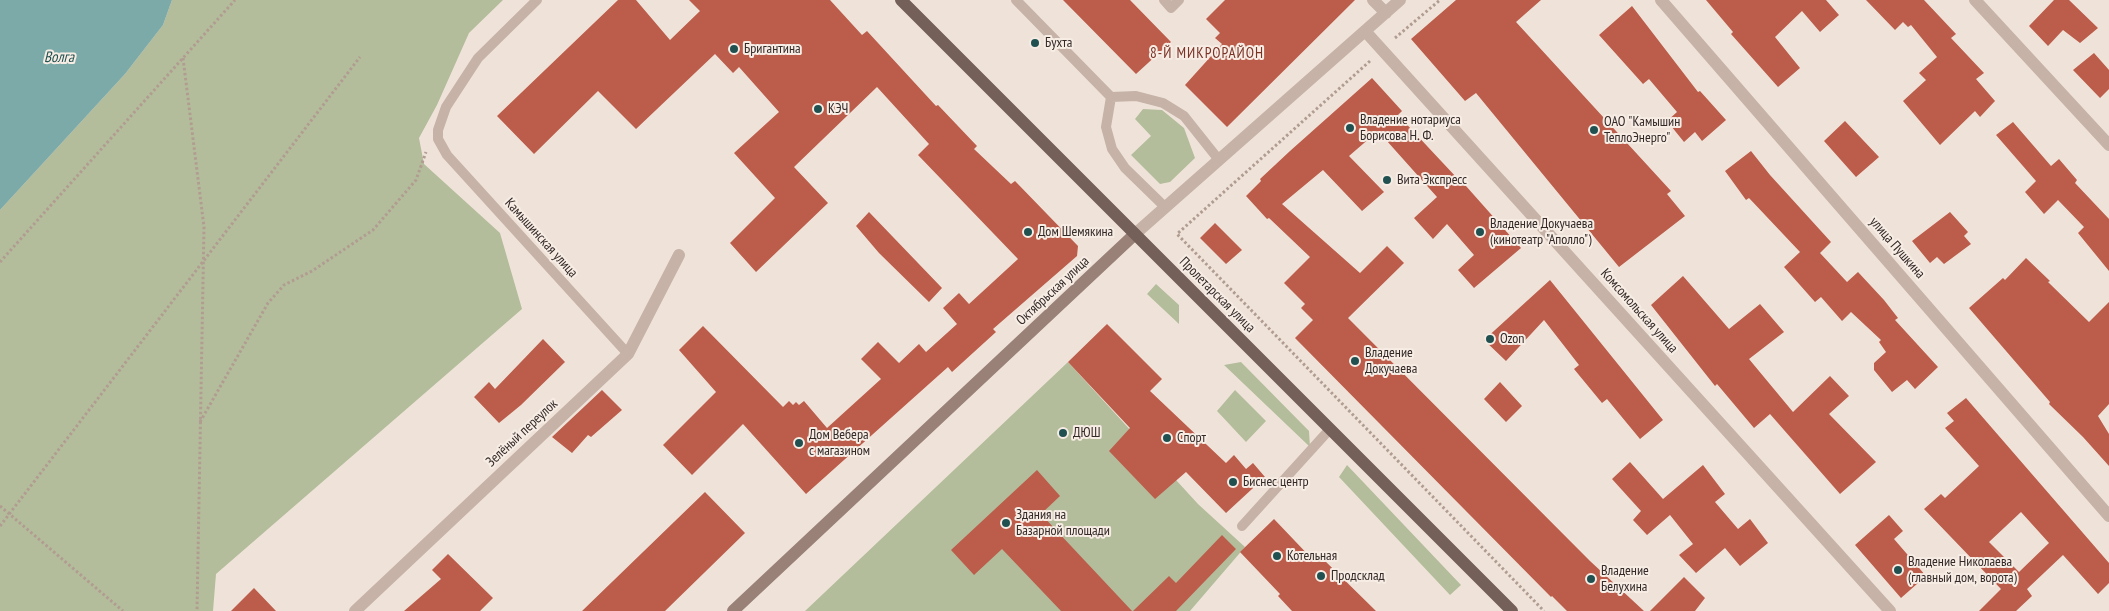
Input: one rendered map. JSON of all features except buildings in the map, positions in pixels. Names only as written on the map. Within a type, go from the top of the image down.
[{"type":"main road","name":"Пролетарская улица","points":[[901,0],[1512,611]]},
{"type":"street","points":[[1372,0],[1386,13]]},
{"type":"street","name":"Октябрьская улица","points":[[733,611],[1135,234],[1400,0]]},
{"type":"street","name":"улица Пушкина","points":[[1661,0],[2109,516]]},
{"type":"street","points":[[1975,0],[2109,145]]},
{"type":"street","name":"Комсомольская улица","points":[[1365,32],[1890,611]]},
{"type":"street","name":"Зелёный переулок","points":[[355,611],[628,354],[679,255]]},
{"type":"lane","points":[[438,134],[446,107],[478,58],[537,0]]},
{"type":"lane","points":[[1016,0],[1111,97],[1136,96],[1163,103],[1184,116],[1219,160]]},
{"type":"lane","points":[[1164,0],[1171,8],[1179,0]]},
{"type":"lane","points":[[1111,97],[1106,127],[1112,149],[1125,168],[1165,207]]},
{"type":"lane","name":"Камышинская улица","points":[[438,134],[447,155],[628,354]]},
{"type":"lane","points":[[1242,526],[1330,429]]},
{"type":"path","points":[[0,262],[235,0]]},
{"type":"path","points":[[1440,0],[1177,234],[1544,611]]},
{"type":"path","points":[[0,526],[360,57]]},
{"type":"path","points":[[183,58],[204,227],[197,611]]},
{"type":"path","points":[[199,424],[268,303],[284,285],[312,271],[373,230],[416,180],[427,147],[438,134]]},
{"type":"path","points":[[0,506],[123,611]]},
{"type":"green space","points":[[172,0],[503,0],[469,33],[437,105],[419,138],[424,164],[500,233],[522,309],[216,574],[213,611],[0,611],[0,210],[125,74],[163,25]]},
{"type":"green space","points":[[1143,109],[1162,110],[1184,128],[1195,158],[1170,182],[1160,184],[1131,155],[1151,136],[1135,119]]},
{"type":"green space","points":[[1156,284],[1179,305],[1179,324],[1147,294]]},
{"type":"green space","name":"ДЮШ","points":[[1068,362],[1198,504],[1245,547],[1190,611],[805,611]]},
{"type":"green space","points":[[1241,362],[1309,431],[1310,447],[1224,365]]},
{"type":"green space","points":[[1235,390],[1266,421],[1246,442],[1217,411]]},
{"type":"green space","points":[[1347,465],[1461,585],[1450,595],[1339,477]]},
{"type":"water","name":"Волга","points":[[0,0],[172,0],[163,25],[125,74],[0,210]]},
{"type":"place","name":"Бухта","points":[[1035,43]]},
{"type":"place","name":"Бригантина","points":[[734,49]]},
{"type":"place","name":"КЭЧ","points":[[818,109]]},
{"type":"place","name":"Владение нотариуса Борисова Н. Ф.","points":[[1350,128]]},
{"type":"place","name":"ОАО \"Камышин ТеплоЭнерго\"","points":[[1594,130]]},
{"type":"place","name":"Вита Экспресс","points":[[1387,180]]},
{"type":"place","name":"Дом Шемякина","points":[[1028,232]]},
{"type":"place","name":"Владение Докучаева (кинотеатр \"Аполло\")","points":[[1480,232]]},
{"type":"place","name":"Ozon","points":[[1490,339]]},
{"type":"place","name":"Владение Докучаева","points":[[1355,361]]},
{"type":"place","name":"ДЮШ","points":[[1063,433]]},
{"type":"place","name":"Спорт","points":[[1167,438]]},
{"type":"place","name":"Дом Вебера с магазином","points":[[799,443]]},
{"type":"place","name":"Биснес центр","points":[[1233,482]]},
{"type":"place","name":"Здания на Базарной площади","points":[[1006,523]]},
{"type":"place","name":"Котельная","points":[[1277,556]]},
{"type":"place","name":"Владение Николаева (главный дом, ворота)","points":[[1898,570]]},
{"type":"place","name":"Продсклад","points":[[1321,576]]},
{"type":"place","name":"Владение Белухина","points":[[1591,579]]},
{"type":"district","name":"8-Й МИКРОРАЙОН","points":[[1207,54]]}]
